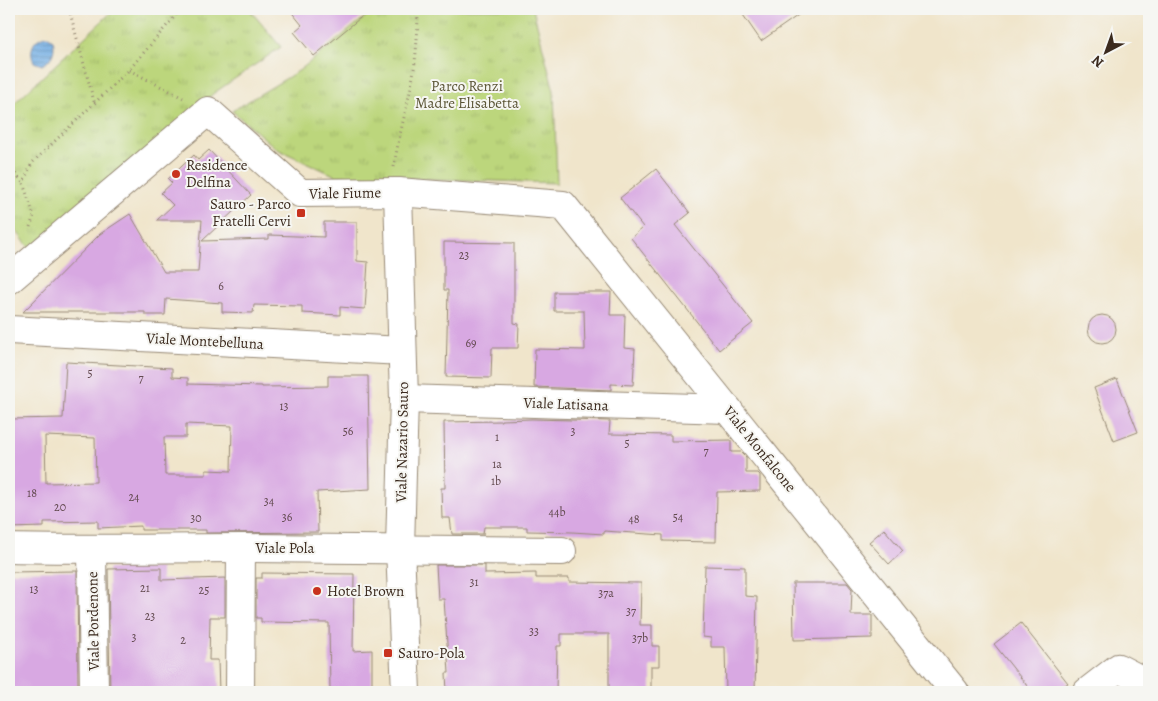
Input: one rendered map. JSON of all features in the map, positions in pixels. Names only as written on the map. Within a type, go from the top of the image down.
[{"type":"street","name":"Viale Fiume","points":[[208,111],[300,193],[398,192],[563,205]]},
{"type":"street","points":[[9,280],[208,111]]},
{"type":"street","name":"Viale Nazario Sauro","points":[[398,192],[404,400],[400,548],[406,692]]},
{"type":"street","name":"Viale Monfalcone","points":[[563,205],[955,692]]},
{"type":"street","name":"Viale Montebelluna","points":[[9,330],[402,351]]},
{"type":"street","name":"Viale Latisana","points":[[404,400],[728,409]]},
{"type":"street","name":"Viale Pola","points":[[9,548],[92,550],[400,548],[562,551]]},
{"type":"street","points":[[240,692],[241,548]]},
{"type":"street","name":"Viale Pordenone","points":[[92,550],[94,692]]},
{"type":"street","points":[[1087,692],[1118,668],[1149,684]]},
{"type":"path","points":[[69,9],[95,105]]},
{"type":"path","points":[[23,183],[32,163],[130,70],[181,9]]},
{"type":"path","points":[[398,192],[393,177],[396,150],[411,84],[418,9]]},
{"type":"path","points":[[130,70],[208,111]]},
{"type":"path","points":[[9,166],[23,183],[34,216],[29,228]]},
{"type":"green space","points":[[115,9],[249,9],[281,47],[214,93],[30,249],[9,221],[9,108]]},
{"type":"green space","name":"Parco Renzi Madre Elisabetta","points":[[375,9],[533,9],[554,91],[557,183],[336,176],[277,149],[232,111],[300,70]]},
{"type":"water","points":[[47,36],[53,40],[53,51],[51,58],[42,65],[34,62],[32,49],[39,39]]},
{"type":"building","points":[[289,9],[371,9],[314,56],[294,32],[302,25]]},
{"type":"building","points":[[739,9],[807,9],[761,41]]},
{"type":"building","points":[[209,150],[251,195],[202,241],[269,239],[269,235],[324,237],[324,222],[357,222],[357,261],[368,262],[365,309],[340,307],[340,315],[302,313],[302,306],[254,305],[253,313],[222,312],[222,303],[166,299],[165,315],[145,315],[145,312],[23,312],[100,234],[130,214],[164,272],[198,272],[202,220],[157,220],[173,205],[161,193],[172,183],[168,179],[194,155],[198,160]]},
{"type":"building","points":[[656,169],[690,213],[675,225],[753,323],[719,350],[631,238],[643,227],[620,198]]},
{"type":"building","points":[[444,242],[514,243],[514,323],[519,324],[518,348],[492,348],[491,378],[446,377],[448,290],[444,290]]},
{"type":"building","points":[[554,292],[611,292],[610,315],[625,315],[624,348],[635,349],[633,385],[611,384],[611,390],[534,387],[535,349],[585,350],[584,311],[554,311]]},
{"type":"building","points":[[1102,315],[1112,319],[1116,329],[1112,339],[1102,343],[1092,339],[1088,329],[1092,319]]},
{"type":"building","points":[[66,362],[172,368],[172,377],[188,378],[188,384],[262,387],[328,386],[328,376],[368,376],[370,489],[317,492],[318,532],[206,533],[206,530],[141,530],[141,526],[98,528],[98,521],[44,522],[44,527],[9,528],[9,419],[63,418]],"holes":[[[186,424],[232,426],[231,471],[206,470],[206,475],[165,475],[164,437],[186,437]],[[45,436],[95,438],[96,482],[46,483]]]},
{"type":"building","points":[[1117,379],[1138,432],[1114,441],[1094,388]]},
{"type":"building","points":[[532,419],[610,421],[609,434],[671,435],[671,441],[731,440],[731,452],[741,452],[746,457],[746,473],[758,473],[760,475],[760,491],[717,492],[716,542],[663,541],[663,535],[604,531],[604,534],[527,531],[527,527],[484,527],[483,534],[452,534],[450,518],[442,518],[441,488],[445,488],[444,422]]},
{"type":"building","points":[[884,529],[903,551],[889,564],[869,542]]},
{"type":"building","points":[[436,565],[485,565],[485,574],[536,573],[536,578],[569,578],[569,582],[641,583],[640,625],[652,625],[652,646],[659,646],[659,666],[651,666],[651,692],[609,692],[609,634],[561,634],[561,646],[557,646],[556,692],[447,692],[446,673],[449,673],[444,599],[438,599]]},
{"type":"building","points":[[705,566],[745,567],[745,596],[757,597],[755,692],[726,692],[725,647],[711,647],[711,638],[703,637]]},
{"type":"building","points":[[161,568],[161,580],[225,578],[225,617],[210,617],[209,660],[218,660],[219,692],[110,692],[108,569]]},
{"type":"building","points":[[77,571],[78,692],[9,692],[9,572]]},
{"type":"building","points":[[262,573],[354,574],[353,651],[372,650],[372,692],[330,692],[329,623],[261,622],[261,618],[256,618],[256,578],[262,578]]},
{"type":"building","points":[[793,583],[847,583],[852,589],[851,615],[872,615],[872,638],[794,640]]},
{"type":"building","points":[[1021,623],[1068,683],[1055,692],[1032,692],[994,644]]},
{"type":"place","name":"Residence Delfina","points":[[176,174]]},
{"type":"place","name":"Sauro - Parco Fratelli Cervi","points":[[301,213]]},
{"type":"place","name":"Hotel Brown","points":[[317,591]]},
{"type":"place","name":"Sauro-Pola","points":[[388,653]]}]
